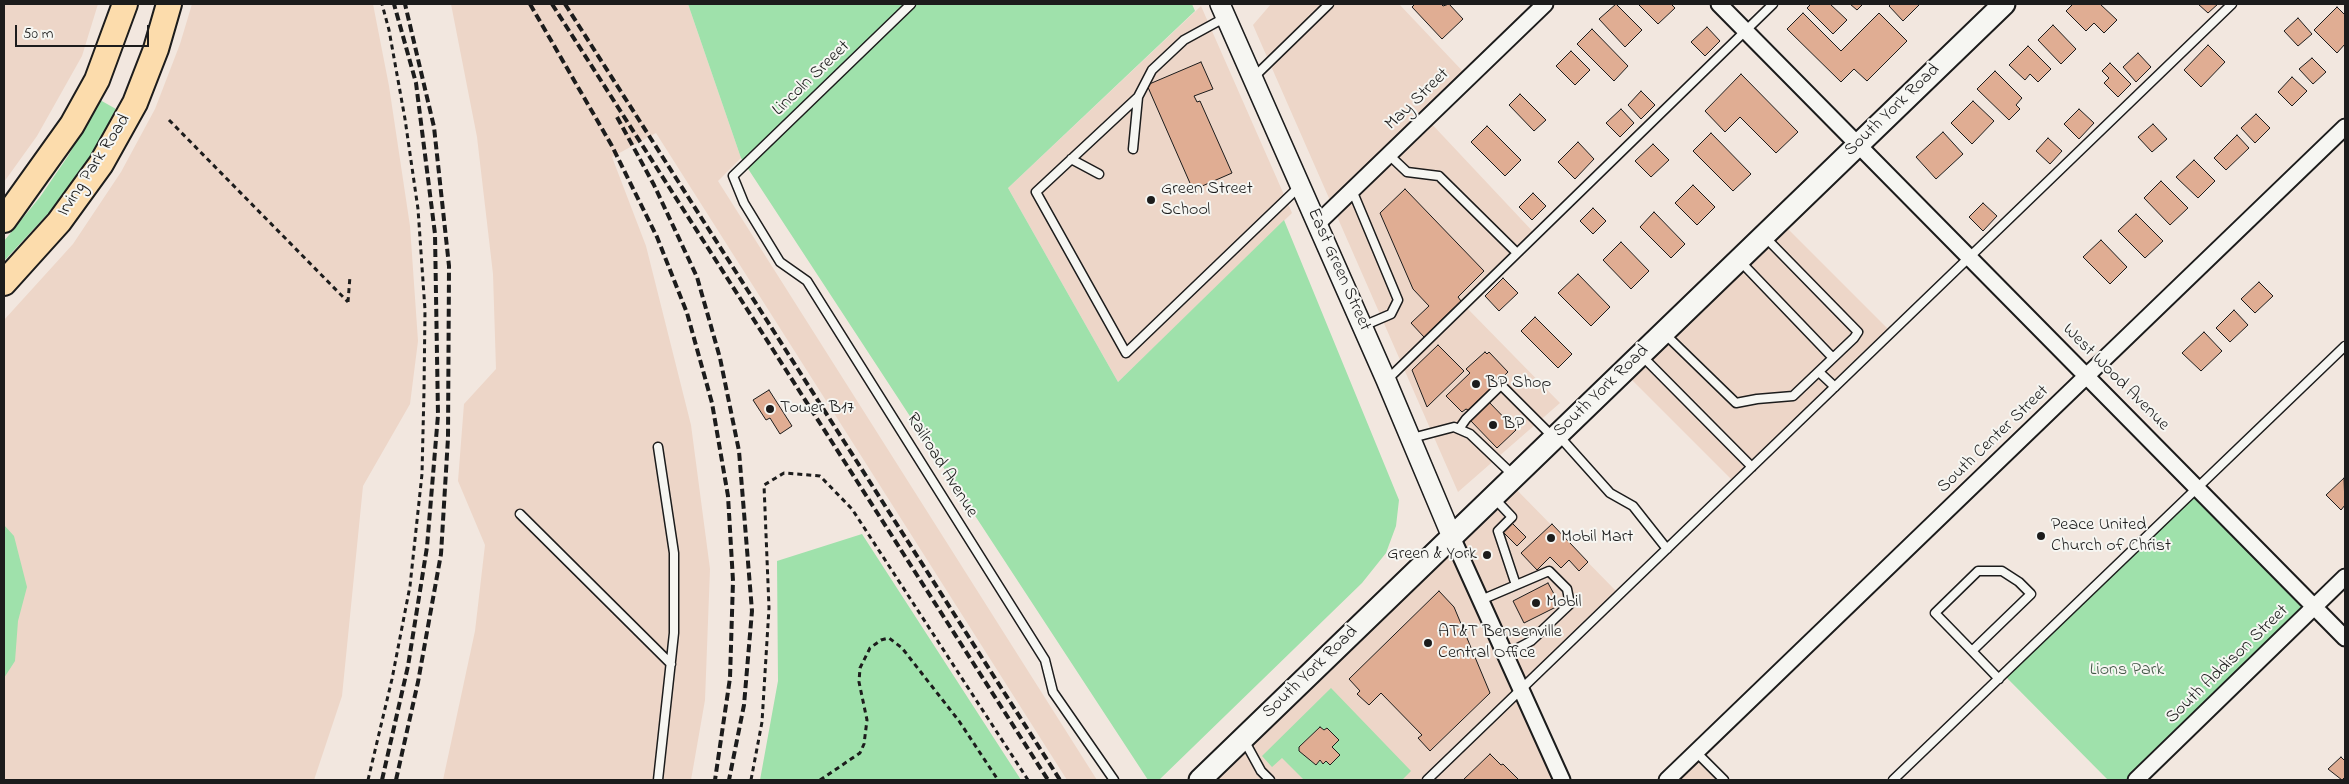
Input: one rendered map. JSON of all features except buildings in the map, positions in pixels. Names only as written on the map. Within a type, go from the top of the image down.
[{"type":"main road","points":[[4,220],[72,125],[97,80],[125,4]]},
{"type":"main road","name":"Irving Park Road","points":[[4,283],[59,222],[101,164],[135,103],[156,49],[169,4]]},
{"type":"main road","name":"South York Road","points":[[1200,780],[2004,4]]},
{"type":"street","name":"May Street","points":[[1318,223],[1545,4]]},
{"type":"street","name":"West Wood Avenue","points":[[1719,4],[1970,256],[2345,638]]},
{"type":"street","name":"East Green Street","points":[[1223,10],[1318,223],[1452,537]]},
{"type":"street","name":"South Center Street","points":[[1667,780],[2087,377],[2345,126]]},
{"type":"street","points":[[1452,537],[1562,780]]},
{"type":"street","name":"South Addison Street","points":[[2136,780],[2345,578]]},
{"type":"lane","name":"Lincoln Sreeet","points":[[733,176],[911,4]]},
{"type":"lane","points":[[1253,78],[1329,4]]},
{"type":"lane","points":[[1386,380],[1773,4]]},
{"type":"lane","points":[[1427,780],[2232,4]]},
{"type":"lane","points":[[1223,10],[1184,40],[1152,70],[1138,97],[1036,192],[1126,353],[1301,185]]},
{"type":"lane","points":[[1133,149],[1138,97]]},
{"type":"lane","points":[[1388,154],[1407,172],[1439,176],[1516,253]]},
{"type":"lane","points":[[1071,159],[1099,174]]},
{"type":"lane","name":"Railroad Avenue","points":[[733,176],[744,203],[780,262],[807,281],[1045,660],[1053,692],[1114,780]]},
{"type":"lane","points":[[1352,190],[1398,300],[1391,314],[1363,327]]},
{"type":"lane","points":[[1664,332],[1736,403],[1793,396],[1819,372],[1858,332],[1764,236]]},
{"type":"lane","points":[[1739,260],[1833,358]]},
{"type":"lane","points":[[1893,780],[2345,346]]},
{"type":"lane","points":[[1640,355],[1752,467]]},
{"type":"lane","points":[[1819,372],[1835,387]]},
{"type":"lane","points":[[1459,429],[1466,418],[1501,385],[1610,492],[1633,506],[1667,549]]},
{"type":"lane","points":[[1411,438],[1454,427],[1470,434],[1514,477]]},
{"type":"lane","points":[[658,448],[674,553],[674,633],[658,780]]},
{"type":"lane","points":[[1493,497],[1512,517],[1498,531],[1516,585]]},
{"type":"lane","points":[[520,514],[671,664]]},
{"type":"lane","points":[[1481,600],[1549,571],[1567,588],[1570,604],[1531,641],[1505,655]]},
{"type":"lane","points":[[1972,652],[2031,594],[2019,582],[2002,571],[1978,571],[1935,613],[1972,652],[1999,679]]},
{"type":"lane","points":[[1243,739],[1261,771],[1270,780]]},
{"type":"lane","points":[[1696,752],[1724,780]]},
{"type":"path","points":[[368,780],[392,679],[410,586],[422,474],[424,390],[425,310],[418,209],[406,119],[382,4]]},
{"type":"path","points":[[169,120],[348,302],[350,276]]},
{"type":"path","points":[[751,780],[762,722],[769,608],[764,485],[784,473],[820,476],[852,509],[1028,780]]},
{"type":"path","points":[[820,780],[860,753],[864,744],[867,720],[859,682],[860,668],[870,648],[880,640],[889,638],[902,648],[958,721],[998,780]]},
{"type":"shaded area","points":[[4,4],[98,4],[82,56],[37,136],[4,182]]},
{"type":"shaded area","points":[[192,4],[373,4],[389,86],[410,226],[418,341],[410,404],[363,486],[342,696],[314,780],[4,780],[4,320],[73,244],[121,172],[155,109],[180,44]]},
{"type":"shaded area","points":[[451,4],[688,4],[741,158],[718,181],[1097,780],[1067,780],[656,133],[612,157],[646,246],[691,425],[710,569],[705,700],[691,780],[443,780],[475,631],[485,545],[458,481],[464,404],[496,369],[493,274],[477,137]]},
{"type":"shaded area","points":[[1271,4],[1399,4],[1471,80],[1428,120],[1537,236],[1466,307],[1560,403],[1458,492],[1253,25]]},
{"type":"shaded area","name":"Green Street School","points":[[1201,6],[1292,213],[1118,382],[1008,188]]},
{"type":"shaded area","points":[[1782,223],[1889,330],[1733,481],[1626,374]]},
{"type":"shaded area","points":[[1512,485],[1617,592],[1522,686],[1456,538]]},
{"type":"shaded area","points":[[1451,545],[1556,780],[1208,780]]},
{"type":"shaded area","points":[[1696,755],[1721,780],[1671,780]]},
{"type":"green space","points":[[688,4],[1192,4],[1195,11],[1008,188],[1118,382],[1284,220],[1399,500],[1396,526],[1386,553],[1362,583],[1159,780],[1148,780],[741,158]]},
{"type":"green space","points":[[100,100],[116,109],[85,167],[55,206],[4,261],[4,241],[40,197],[68,156]]},
{"type":"green space","name":"Lions Park","points":[[2197,493],[2310,607],[2132,780],[2108,780],[2005,676]]},
{"type":"green space","points":[[4,525],[14,536],[27,587],[18,621],[15,661],[4,678]]},
{"type":"green space","points":[[862,534],[1021,780],[760,780],[778,681],[777,561]]},
{"type":"green space","points":[[1331,688],[1411,771],[1402,780],[1304,780],[1282,758],[1272,767],[1262,756]],"holes":[[[1320,727],[1324,730],[1327,728],[1339,740],[1332,747],[1340,755],[1330,765],[1326,761],[1323,764],[1299,747]]]},
{"type":"railway","points":[[382,780],[408,666],[427,547],[438,415],[435,234],[416,83],[394,4]]},
{"type":"railway","points":[[396,780],[418,682],[441,554],[448,438],[449,266],[434,127],[405,4]]},
{"type":"railway","points":[[530,4],[612,146],[657,237],[687,313],[712,403],[728,496],[733,581],[730,678],[715,780]]},
{"type":"railway","points":[[552,4],[1048,780]]},
{"type":"railway","points":[[565,4],[1060,780]]},
{"type":"railway","points":[[617,117],[654,185],[697,277],[720,358],[739,451],[752,611],[744,705],[729,780]]},
{"type":"place","name":"Green Street School","points":[[1151,200]]},
{"type":"place","name":"BP Shop","points":[[1476,384]]},
{"type":"place","name":"Tower B17","points":[[770,409]]},
{"type":"place","name":"BP","points":[[1493,425]]},
{"type":"place","name":"Peace United Church of Christ","points":[[2041,536]]},
{"type":"place","name":"Mobil Mart","points":[[1551,538]]},
{"type":"place","name":"Green & York","points":[[1487,555]]},
{"type":"place","name":"Mobil","points":[[1536,603]]},
{"type":"place","name":"AT&T Bensenville Central Office","points":[[1428,643]]}]
